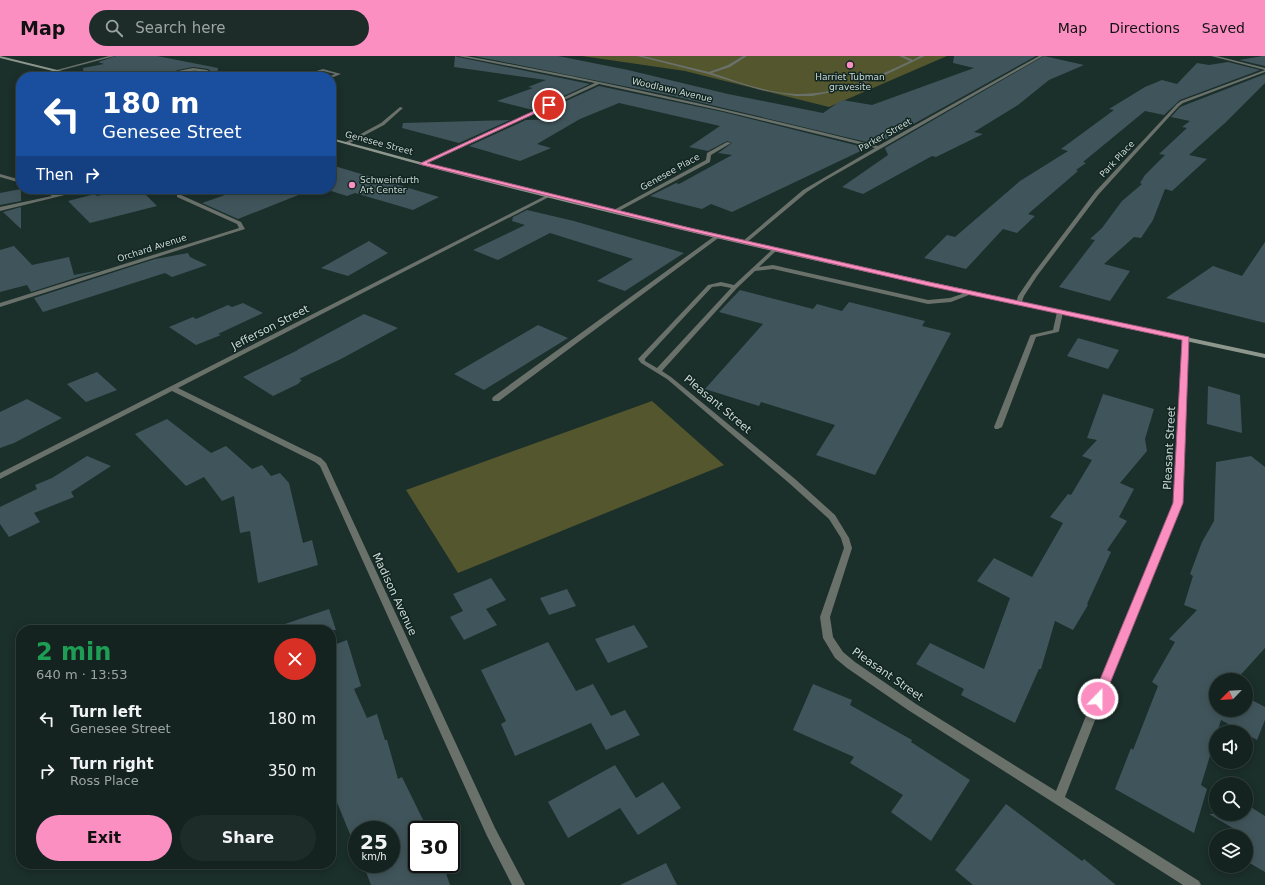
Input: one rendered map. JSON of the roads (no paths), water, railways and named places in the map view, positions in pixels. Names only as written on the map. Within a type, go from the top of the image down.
[{"type":"main road","points":[[0,58],[59,72]]},
{"type":"main road","name":"Genesee Street","points":[[336,140],[549,196],[718,236],[971,293],[1265,356]]},
{"type":"street","points":[[55,71],[113,56]]},
{"type":"street","name":"Woodlawn Avenue","points":[[460,56],[550,71],[761,118],[880,148]]},
{"type":"street","points":[[639,56],[709,73],[774,92],[795,95],[812,94],[863,84],[923,56]]},
{"type":"street","points":[[709,73],[729,66],[745,56]]},
{"type":"street","points":[[901,56],[913,61]]},
{"type":"street","name":"Parker Street","points":[[745,242],[806,191],[837,171],[1041,56]]},
{"type":"street","points":[[1212,56],[1265,70]]},
{"type":"street","points":[[184,72],[193,70],[201,70],[206,72]]},
{"type":"street","points":[[316,72],[323,70],[331,72]]},
{"type":"street","name":"Park Place","points":[[1019,303],[1021,296],[1035,275],[1097,193],[1178,105],[1182,102],[1265,70]]},
{"type":"street","points":[[422,164],[600,82]]},
{"type":"street","points":[[346,143],[391,120],[401,108]]},
{"type":"street","name":"Genesee Place","points":[[615,211],[708,160],[709,154],[729,143]]},
{"type":"street","points":[[0,175],[16,180]]},
{"type":"street","points":[[53,194],[57,196]]},
{"type":"street","points":[[0,209],[66,194]]},
{"type":"street","name":"Orchard Avenue","points":[[0,305],[242,229],[239,223],[179,196]]},
{"type":"street","name":"Jefferson Street","points":[[0,476],[549,196]]},
{"type":"street","points":[[496,399],[718,236]]},
{"type":"street","points":[[658,371],[735,287],[775,249]]},
{"type":"street","points":[[753,270],[762,268],[784,269],[928,302],[951,300],[971,293]]},
{"type":"street","name":"Pleasant Street","points":[[735,287],[721,284],[710,286],[642,356],[641,359],[642,362],[658,371],[792,481],[840,526],[848,548],[825,617],[828,638],[839,654],[851,665],[912,707],[1059,798],[1195,885]]},
{"type":"street","points":[[998,427],[1033,336],[1056,331],[1060,312]]},
{"type":"street","name":"Pleasant Street","points":[[1059,798],[1126,628],[1178,503],[1186,339]]},
{"type":"street","name":"Madison Avenue","points":[[172,388],[318,460],[323,465],[491,832],[519,885]]},
{"type":"place","name":"Harriet Tubman gravesite","points":[[850,65]]},
{"type":"place","name":"Schweinfurth Art Center","points":[[352,185]]}]
